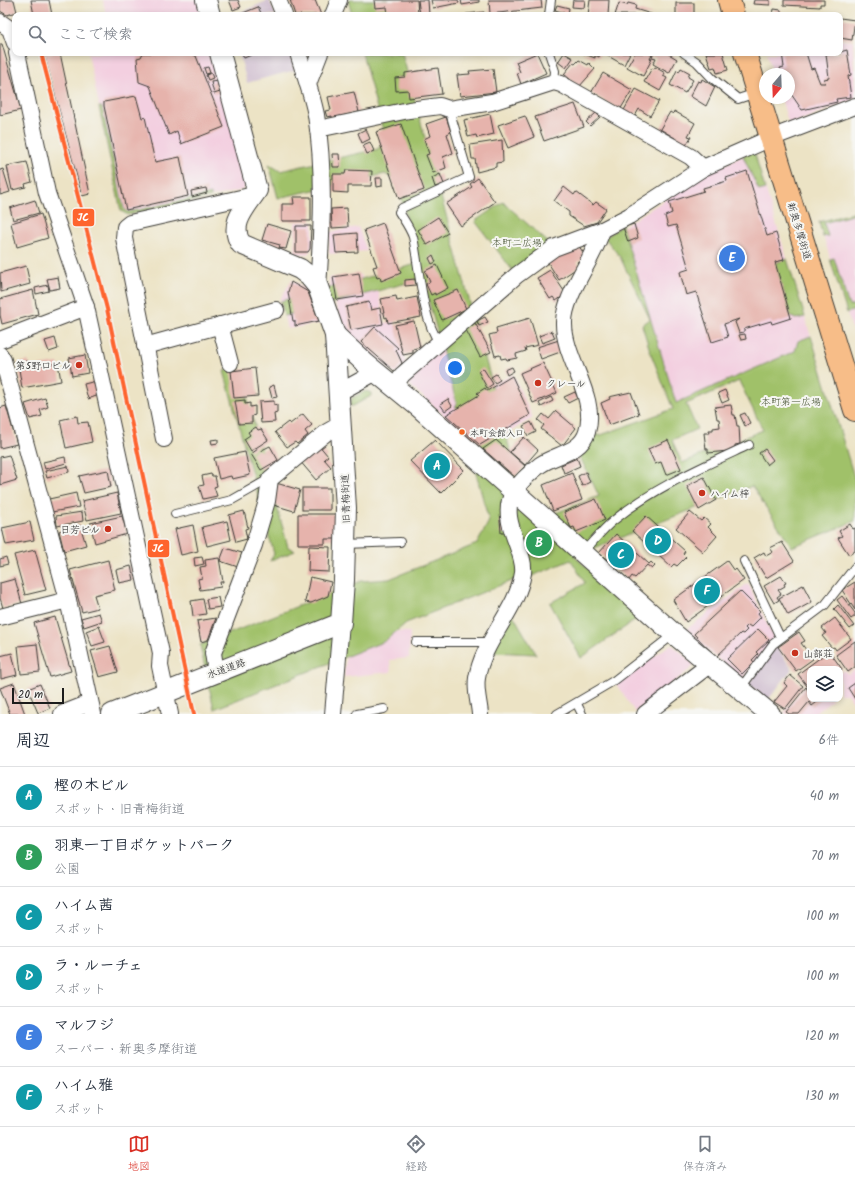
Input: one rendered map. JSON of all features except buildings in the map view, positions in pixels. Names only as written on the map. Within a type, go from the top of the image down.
[{"type":"main road","points":[[729,0],[732,12]]},
{"type":"main road","name":"新奥多摩街道","points":[[746,56],[855,410]]},
{"type":"street","points":[[278,0],[283,12]]},
{"type":"street","points":[[334,12],[339,0]]},
{"type":"street","points":[[0,22],[10,29],[12,35]]},
{"type":"street","points":[[18,56],[47,193],[86,307],[161,653],[160,666],[170,714]]},
{"type":"street","points":[[221,56],[257,190],[238,219],[235,228],[236,236],[241,244],[300,269],[318,287]]},
{"type":"street","points":[[299,56],[308,84],[318,130],[321,174],[321,250],[318,287]]},
{"type":"street","points":[[308,84],[319,56]]},
{"type":"street","points":[[318,130],[409,110],[440,106],[449,108],[492,102],[554,82],[561,84],[691,157],[703,168]]},
{"type":"street","points":[[394,387],[402,374],[538,259],[568,242],[602,230],[629,216],[703,168],[771,138],[855,106]]},
{"type":"street","points":[[164,439],[124,238],[125,227],[130,223],[254,195]]},
{"type":"street","points":[[480,714],[477,678],[481,665],[516,594],[523,573],[511,527],[509,511],[514,492],[521,482],[540,465],[580,445],[587,432],[589,421],[587,403],[564,324],[570,301],[596,249],[602,230]]},
{"type":"street","name":"旧青梅街道","points":[[318,287],[335,335],[346,508],[341,623],[333,714]]},
{"type":"street","points":[[0,340],[86,307]]},
{"type":"street","points":[[145,346],[276,310]]},
{"type":"street","points":[[220,326],[230,363]]},
{"type":"street","points":[[335,335],[709,665],[770,714]]},
{"type":"street","points":[[0,355],[3,360],[68,600],[92,709],[62,714]]},
{"type":"street","points":[[338,393],[376,372]]},
{"type":"street","points":[[216,672],[213,653],[254,545],[267,502],[270,479],[327,432],[341,424]]},
{"type":"street","points":[[0,617],[68,600]]},
{"type":"street","name":"水道道路","points":[[112,714],[341,623]]},
{"type":"street","points":[[645,714],[709,665]]},
{"type":"lane","points":[[549,12],[550,0]]},
{"type":"lane","points":[[551,56],[555,71],[554,82]]},
{"type":"lane","points":[[689,56],[698,62],[712,78],[738,99],[757,92]]},
{"type":"lane","points":[[439,342],[432,334],[419,276],[412,235],[400,212],[402,208],[469,177],[449,108]]},
{"type":"lane","points":[[582,553],[612,522],[628,510],[673,482],[749,445]]},
{"type":"lane","points":[[175,514],[232,500],[270,479]]},
{"type":"lane","points":[[345,544],[400,542]]},
{"type":"lane","points":[[744,561],[780,637]]},
{"type":"lane","points":[[740,689],[765,654],[780,637],[825,605],[855,567]]},
{"type":"lane","points":[[557,714],[577,704],[615,680],[674,634]]},
{"type":"lane","points":[[416,642],[481,640],[492,642]]},
{"type":"lane","points":[[577,704],[582,714]]},
{"type":"lane","points":[[357,714],[384,709]]},
{"type":"shaded area","points":[[103,0],[198,0],[201,12],[105,12]]},
{"type":"shaded area","points":[[269,0],[275,12],[241,12]]},
{"type":"shaded area","points":[[843,40],[853,41],[855,99],[789,125],[783,104],[795,104],[795,68],[771,68],[768,56],[843,56]]},
{"type":"shaded area","points":[[89,56],[213,56],[247,183],[243,190],[128,215],[121,211]]},
{"type":"shaded area","points":[[240,56],[291,56],[295,70],[247,83]]},
{"type":"shaded area","points":[[754,151],[815,350],[673,409],[651,354],[642,325],[650,319],[620,257],[605,238],[710,171]]},
{"type":"shaded area","points":[[855,212],[855,339],[819,222]]},
{"type":"shaded area","points":[[295,222],[313,222],[313,246],[308,254],[295,254]]},
{"type":"shaded area","points":[[358,227],[367,251],[329,254],[329,232]]},
{"type":"shaded area","points":[[360,274],[367,290],[378,290],[385,323],[394,321],[406,364],[395,374],[348,334],[331,295],[329,278]]},
{"type":"shaded area","points":[[292,280],[306,289],[312,297],[322,323],[287,329],[280,299]]},
{"type":"shaded area","points":[[463,328],[494,384],[513,374],[533,418],[481,448],[404,380]]},
{"type":"shaded area","points":[[748,583],[774,638],[742,679],[684,631]]},
{"type":"shaded area","points":[[384,631],[410,632],[409,658],[390,660],[391,672],[344,677],[347,644]]},
{"type":"shaded area","points":[[671,644],[693,663],[693,667],[635,712],[616,684]]},
{"type":"shaded area","points":[[776,646],[792,669],[768,700],[748,684]]},
{"type":"shaded area","points":[[855,669],[855,705],[847,694],[843,694],[843,671],[848,674]]},
{"type":"shaded area","points":[[805,686],[807,689],[807,702],[829,702],[814,714],[786,714],[784,712]]},
{"type":"green space","points":[[348,0],[388,0],[391,12],[351,12]]},
{"type":"green space","name":"本町第一広場","points":[[363,56],[403,56],[525,505],[548,516],[599,496],[577,451],[591,435],[601,435],[673,409],[651,354],[642,325],[650,319],[620,257],[605,238],[622,225],[676,403],[795,351],[798,341],[811,336],[855,480],[855,521],[792,547],[752,486],[574,556],[641,616],[581,658],[550,603],[585,583],[571,560],[527,578],[526,575],[406,623],[385,641],[214,709],[200,645],[361,581],[389,579],[477,544],[489,521],[458,408],[455,407],[457,405],[424,283],[418,280],[284,316],[281,301],[413,265],[417,258],[397,181],[385,174],[278,198],[269,164],[280,171],[378,149],[385,138]],"holes":[[[739,381],[763,430],[682,463],[672,440],[697,429],[686,404]]]},
{"type":"green space","points":[[99,107],[102,107],[124,209],[128,212],[211,194],[211,197],[128,215],[121,211]]},
{"type":"green space","points":[[754,151],[765,189],[759,191],[743,156]]},
{"type":"green space","name":"本町二広場","points":[[503,202],[551,245],[513,271],[475,221]]},
{"type":"green space","points":[[855,212],[855,214],[824,223],[828,236],[823,237],[819,222]]},
{"type":"green space","points":[[834,258],[849,306],[855,305],[855,310],[847,313],[830,259]]},
{"type":"green space","points":[[787,259],[805,317],[796,319],[791,317],[775,263]]},
{"type":"green space","points":[[239,367],[288,547],[295,551],[270,561],[274,554],[224,371]]},
{"type":"green space","points":[[366,391],[371,393],[371,396],[353,406],[350,406],[352,398]]},
{"type":"green space","points":[[512,613],[536,654],[491,652]]},
{"type":"transit line","name":"JC","points":[[42,56],[107,309],[194,714]]},
{"type":"place","name":"マルフジ","points":[[732,258]]},
{"type":"place","name":"第5野口ビル","points":[[79,365]]},
{"type":"place","name":"クレール","points":[[538,383]]},
{"type":"place","name":"本町会館入口","points":[[462,432]]},
{"type":"place","name":"樫の木ビル","points":[[437,466]]},
{"type":"place","name":"ハイム梓","points":[[702,493]]},
{"type":"place","name":"日芳ビル","points":[[108,529]]},
{"type":"place","name":"ラ・ルーチェ","points":[[658,541]]},
{"type":"place","name":"羽東一丁目ポケットパーク","points":[[539,543]]},
{"type":"place","name":"ハイム茜","points":[[621,555]]},
{"type":"place","name":"ハイム雅","points":[[707,591]]},
{"type":"place","name":"山部荘","points":[[795,653]]}]
